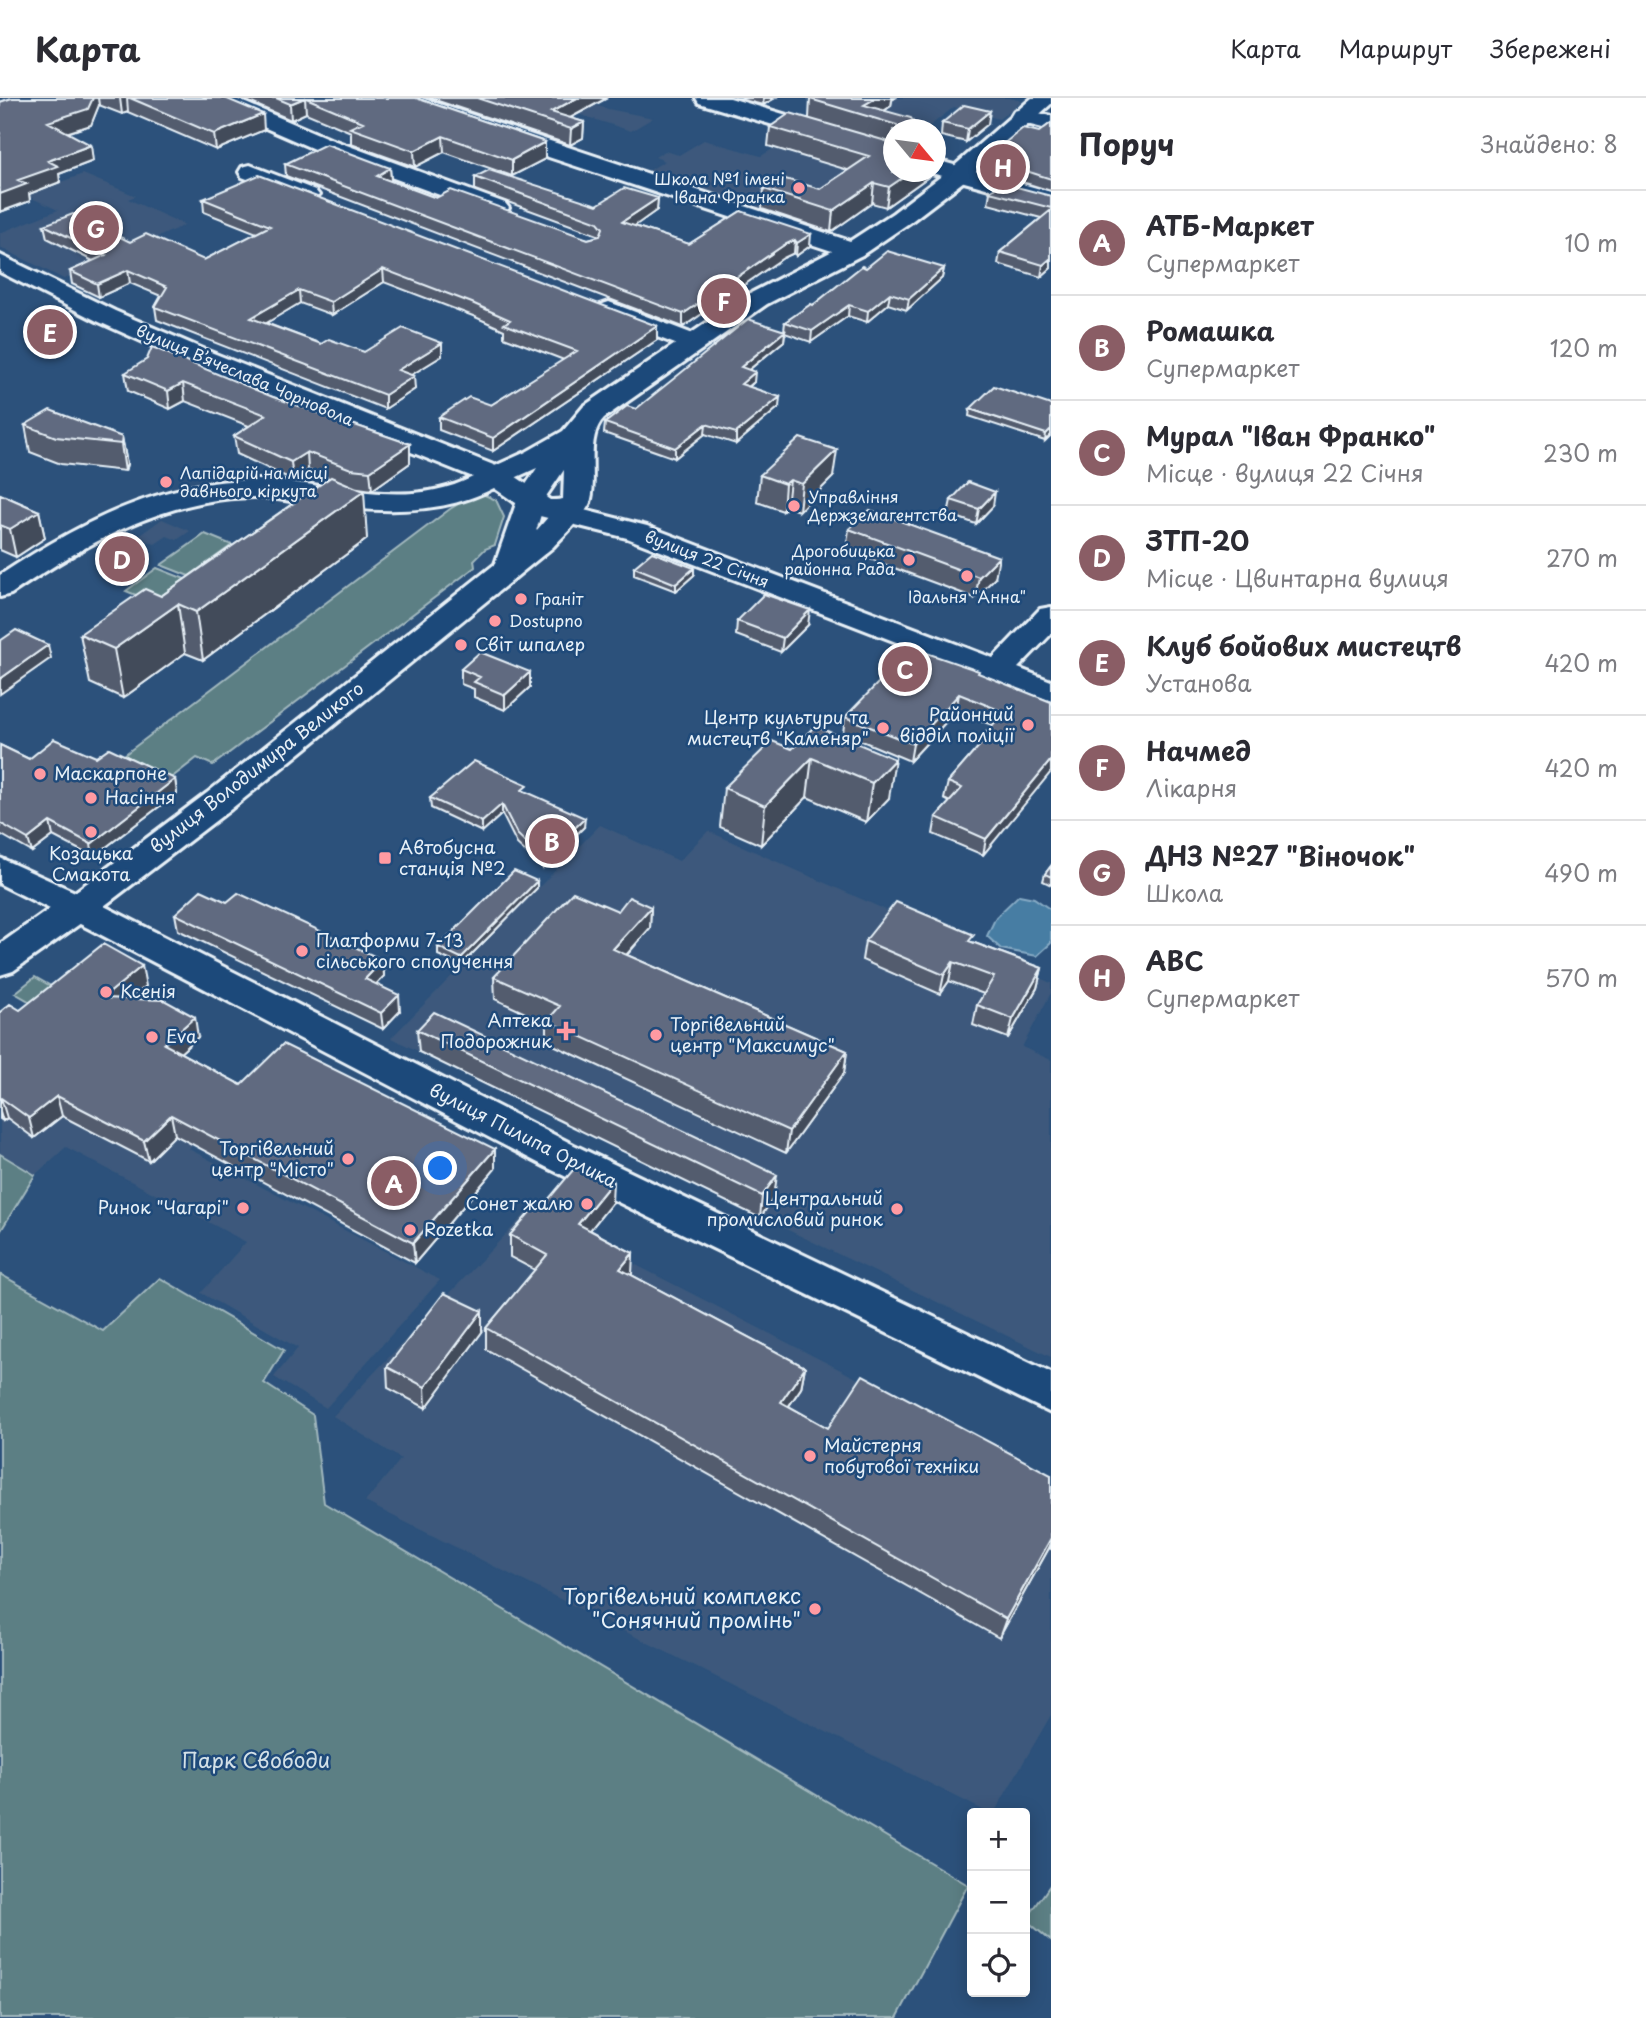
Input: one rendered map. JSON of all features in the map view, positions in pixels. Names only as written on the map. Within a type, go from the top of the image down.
[{"type":"street","points":[[216,98],[311,140],[512,214]]},
{"type":"street","points":[[401,98],[447,116],[853,250]]},
{"type":"street","points":[[707,98],[883,151]]},
{"type":"street","points":[[0,588],[97,528],[135,510],[184,498],[220,491],[257,489],[374,503],[398,503],[470,488],[536,458],[692,342],[784,284],[853,250],[901,218],[960,173],[1045,98]]},
{"type":"street","points":[[1023,116],[1051,123]]},
{"type":"street","points":[[946,170],[1051,199]]},
{"type":"street","points":[[250,172],[323,202]]},
{"type":"street","name":"вулиця Вʼячеслава Чорновола","points":[[0,262],[106,316],[199,358],[496,476],[559,497],[637,532]]},
{"type":"street","points":[[590,303],[692,342]]},
{"type":"street","points":[[509,568],[559,497],[581,426]]},
{"type":"street","name":"вулиця Володимира Великого","points":[[0,962],[219,801],[543,541],[559,497]]},
{"type":"street","points":[[543,541],[592,531],[637,532]]},
{"type":"street","name":"вулиця 22 Січня","points":[[637,532],[1051,692]]},
{"type":"street","points":[[998,671],[1051,616]]},
{"type":"street","name":"вулиця Пилипа Орлика","points":[[0,870],[78,907],[560,1156],[1051,1394]]},
{"type":"shaded area","points":[[571,98],[653,118],[631,131],[578,114],[571,118],[539,107]]},
{"type":"shaded area","points":[[818,98],[1010,98],[1022,101],[999,119],[954,107],[939,119],[891,119]]},
{"type":"shaded area","name":"Школа №1 імені Івана Франка","points":[[801,132],[883,167],[883,182],[892,182],[886,207],[871,203],[830,232],[643,174],[665,161],[655,157],[665,151],[679,155],[704,140],[761,156]]},
{"type":"shaded area","points":[[83,174],[136,196],[128,199],[185,225],[64,279],[0,247],[0,233],[58,210],[25,195]]},
{"type":"shaded area","points":[[162,519],[190,531],[177,540],[167,536],[155,544],[137,537]]},
{"type":"shaded area","name":"Центральний промисловий ринок","points":[[600,825],[679,861],[708,831],[1051,983],[1051,993],[1022,1047],[1051,1060],[1051,1357],[391,1038]]},
{"type":"shaded area","points":[[1019,895],[1034,898],[1051,910],[1051,943],[1037,956],[1001,949],[987,936],[996,917]]},
{"type":"shaded area","name":"Ринок \"Чагарі\"","points":[[0,1086],[218,1120],[189,1149],[440,1280],[326,1408],[274,1377],[298,1348],[201,1293],[246,1242],[66,1147],[35,1175],[0,1154]]},
{"type":"shaded area","name":"Торгівельний комплекс \"Сонячний промінь\"","points":[[529,1210],[1051,1478],[1051,1715],[997,1808],[979,1808],[365,1502],[401,1459],[333,1416]]},
{"type":"green space","points":[[478,492],[496,500],[504,517],[495,545],[485,549],[474,560],[475,567],[213,765],[197,758],[171,778],[124,755],[450,509]]},
{"type":"green space","points":[[205,534],[232,545],[189,576],[161,565]]},
{"type":"green space","points":[[157,568],[185,579],[153,602],[126,591]]},
{"type":"green space","points":[[35,977],[54,988],[34,1004],[15,993]]},
{"type":"green space","points":[[0,1154],[35,1175],[0,1232]]},
{"type":"green space","name":"Парк Свободи","points":[[0,1274],[103,1331],[160,1278],[284,1350],[264,1383],[313,1415],[324,1503],[967,1884],[897,2018],[0,2018]]},
{"type":"green space","points":[[1051,1884],[1051,1941],[1030,1923],[1030,1914]]},
{"type":"building","points":[[12,98],[93,98],[88,109],[48,122],[91,145],[48,161],[58,166],[18,180],[27,184],[0,194],[0,102]]},
{"type":"building","points":[[130,98],[225,98],[263,114],[214,134]]},
{"type":"building","points":[[276,98],[304,98],[290,104]]},
{"type":"building","points":[[306,98],[416,98],[545,142],[512,160],[443,136],[414,151],[350,128],[363,122]]},
{"type":"building","points":[[477,98],[577,98],[551,112],[584,122],[571,129]]},
{"type":"building","points":[[876,98],[864,105],[912,119],[883,121],[810,99]]},
{"type":"building","points":[[964,105],[990,111],[968,129],[946,124],[946,120]]},
{"type":"building","points":[[790,113],[883,140],[883,182],[896,182],[889,187],[874,183],[833,211],[764,189],[782,178],[820,189],[869,156],[770,127]]},
{"type":"building","points":[[1051,123],[1051,179],[986,158],[1023,128],[1039,132]]},
{"type":"building","points":[[326,144],[390,168],[377,176],[436,198],[451,190],[588,239],[600,236],[603,228],[598,222],[475,177],[489,170],[597,205],[624,188],[658,198],[622,222],[689,244],[741,211],[811,234],[797,243],[795,240],[784,245],[683,314],[285,164]]},
{"type":"building","points":[[259,175],[657,326],[493,438],[439,417],[469,397],[491,405],[577,351],[504,324],[510,320],[383,269],[331,302],[299,290],[251,318],[321,344],[329,339],[364,352],[403,328],[442,343],[398,370],[414,376],[385,395],[155,307],[167,287],[128,270],[97,284],[70,271],[106,255],[44,225],[73,214],[130,242],[146,234],[204,260],[270,226],[203,199]]},
{"type":"building","points":[[1001,183],[1051,196],[1051,208],[990,192]]},
{"type":"building","points":[[1051,210],[1051,258],[1043,265],[1000,252]]},
{"type":"building","points":[[887,251],[944,268],[909,299],[890,293],[868,311],[849,305],[812,331],[785,322],[813,305],[862,266],[866,268]]},
{"type":"building","points":[[748,319],[785,331],[741,367],[755,372],[741,384],[780,397],[736,433],[706,424],[675,448],[605,423],[627,406],[636,409]]},
{"type":"building","points":[[152,347],[273,397],[410,444],[370,471],[351,469],[307,452],[291,462],[234,436],[266,415],[183,383],[168,391],[125,373],[147,359]]},
{"type":"building","points":[[994,386],[1051,405],[1051,429],[1046,434],[970,409]]},
{"type":"building","points":[[50,410],[122,437],[121,444],[56,437],[25,425]]},
{"type":"building","points":[[800,438],[837,450],[802,484],[790,480],[785,484],[760,475]]},
{"type":"building","points":[[331,477],[364,491],[196,612],[178,604],[114,649],[80,634],[145,589],[161,596]]},
{"type":"building","points":[[968,482],[995,492],[979,509],[951,500]]},
{"type":"building","points":[[0,494],[39,511],[10,529],[0,525]]},
{"type":"building","points":[[870,510],[999,557],[979,577],[849,529]]},
{"type":"building","points":[[652,552],[694,568],[676,584],[634,567]]},
{"type":"building","points":[[764,594],[810,610],[783,638],[737,621]]},
{"type":"building","points":[[16,630],[48,645],[0,679],[0,641]]},
{"type":"building","points":[[912,648],[979,671],[978,673],[1051,702],[1051,760],[986,839],[936,817],[962,788],[948,782],[988,736],[984,735],[1004,712],[959,694],[913,744],[845,717]]},
{"type":"building","points":[[480,652],[530,672],[505,695],[474,682],[480,677],[461,669]]},
{"type":"building","points":[[815,726],[895,759],[872,783],[812,758],[765,806],[724,788],[772,741],[792,749]]},
{"type":"building","points":[[54,739],[96,757],[109,748],[175,779],[91,844],[50,822],[28,839],[0,823],[0,745],[29,759]]},
{"type":"building","points":[[474,761],[528,785],[522,790],[585,818],[543,859],[517,834],[502,804],[482,822],[430,798]]},
{"type":"building","points":[[1051,866],[1051,877],[1045,874]]},
{"type":"building","points":[[514,871],[537,881],[461,958],[438,947]]},
{"type":"building","points":[[201,890],[227,902],[238,893],[383,960],[365,979],[399,995],[381,1013],[175,914]]},
{"type":"building","name":"Торгівельний центр \"Максимус\"","points":[[573,892],[618,911],[629,897],[651,907],[613,949],[847,1051],[789,1131],[547,1021],[560,1006],[494,977]]},
{"type":"building","points":[[896,902],[974,935],[969,941],[1042,968],[1013,1019],[977,1005],[994,977],[953,962],[944,975],[865,941]]},
{"type":"building","points":[[103,944],[142,966],[103,998],[164,1000],[195,1017],[164,1044],[241,1085],[283,1044],[495,1149],[413,1243],[171,1115],[144,1141],[57,1096],[29,1118],[0,1099],[0,1012],[10,1004],[20,1010]]},
{"type":"building","points":[[434,1012],[777,1175],[762,1196],[417,1030]]},
{"type":"building","points":[[578,1164],[613,1181],[578,1224],[633,1253],[620,1269],[805,1367],[781,1402],[828,1428],[863,1375],[1051,1475],[1051,1538],[1006,1619],[486,1328],[547,1255],[510,1235],[538,1203],[543,1206]]},
{"type":"building","points":[[444,1293],[482,1311],[425,1387],[387,1367]]},
{"type":"place","name":"ABC","points":[[1003,167]]},
{"type":"place","name":"Школа №1 імені Івана Франка","points":[[799,188]]},
{"type":"place","name":"ДНЗ №27 \"Віночок\"","points":[[96,228]]},
{"type":"place","name":"Начмед","points":[[724,301]]},
{"type":"place","name":"Клуб бойових мистецтв","points":[[50,332]]},
{"type":"place","name":"Лапідарій на місці давнього кіркута","points":[[166,482]]},
{"type":"place","name":"Управління Держземагентства","points":[[794,506]]},
{"type":"place","name":"ЗТП-20","points":[[122,559]]},
{"type":"place","name":"Дрогобицька районна Рада","points":[[909,560]]},
{"type":"place","name":"Ідальня \"Анна\"","points":[[967,576]]},
{"type":"place","name":"Граніт","points":[[521,599]]},
{"type":"place","name":"Dostupno","points":[[495,621]]},
{"type":"place","name":"Світ шпалер","points":[[461,645]]},
{"type":"place","name":"Мурал \"Іван Франко\"","points":[[905,669]]},
{"type":"place","name":"Районний відділ поліції","points":[[1028,725]]},
{"type":"place","name":"Центр культури та мистецтв \"Каменяр\"","points":[[883,728]]},
{"type":"place","name":"Маскарпоне","points":[[40,774]]},
{"type":"place","name":"Насіння","points":[[91,798]]},
{"type":"place","name":"Козацька Смакота","points":[[91,832]]},
{"type":"place","name":"Ромашка","points":[[552,841]]},
{"type":"place","name":"Автобусна станція №2","points":[[385,858]]},
{"type":"place","name":"Платформи 7-13 сільського сполучення","points":[[302,951]]},
{"type":"place","name":"Ксенія","points":[[106,992]]},
{"type":"place","name":"Аптека Подорожник","points":[[566,1031]]},
{"type":"place","name":"Торгівельний центр \"Максимус\"","points":[[656,1035]]},
{"type":"place","name":"Eva","points":[[152,1037]]},
{"type":"place","name":"Торгівельний центр \"Місто\"","points":[[348,1159]]},
{"type":"place","name":"АТБ-Маркет","points":[[394,1183]]},
{"type":"place","name":"Сонет жалю","points":[[587,1204]]},
{"type":"place","name":"Ринок \"Чагарі\"","points":[[243,1208]]},
{"type":"place","name":"Центральний промисловий ринок","points":[[897,1209]]},
{"type":"place","name":"Rozetka","points":[[410,1230]]},
{"type":"place","name":"Майстерня побутової техніки","points":[[810,1456]]},
{"type":"place","name":"Торгівельний комплекс \"Сонячний промінь\"","points":[[815,1609]]}]
